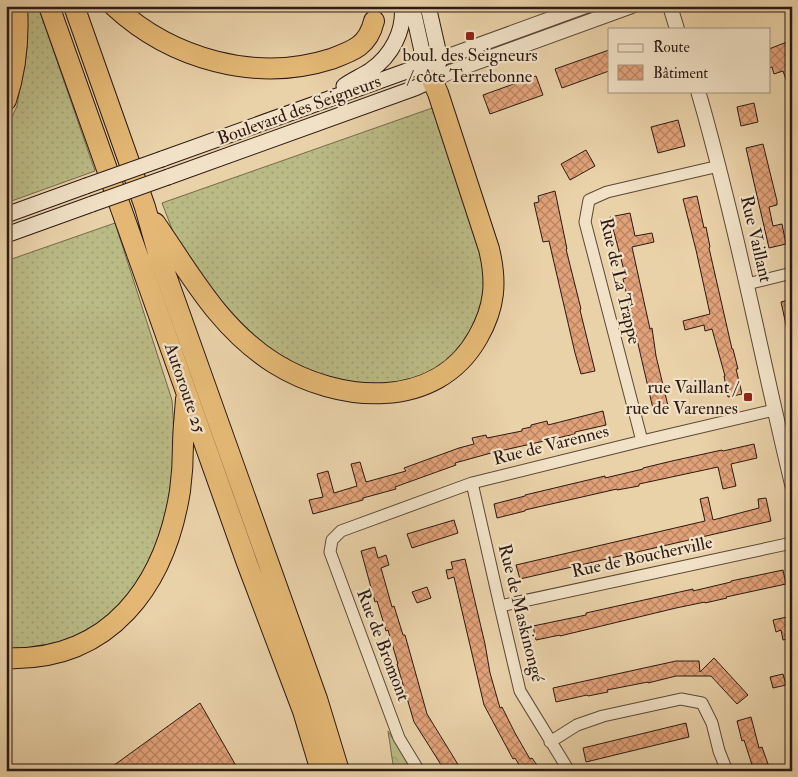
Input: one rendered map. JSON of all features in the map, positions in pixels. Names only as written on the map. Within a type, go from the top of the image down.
[{"type":"highway","points":[[6,100],[12,81],[16,54],[18,6]]},
{"type":"highway","name":"Autoroute 25","points":[[49,6],[247,562],[303,711],[322,771]]},
{"type":"highway","name":"Autoroute 25","points":[[74,6],[145,207],[158,253],[317,699],[339,771]]},
{"type":"highway","points":[[114,6],[144,29],[182,50],[225,64],[256,68],[313,63],[346,53],[361,46],[366,41],[374,21]]},
{"type":"highway","points":[[145,207],[193,281],[219,315],[245,341],[275,363],[294,374],[317,383],[355,392],[392,393],[427,384],[454,366],[476,340],[491,308],[494,285],[492,262],[484,233],[438,93],[433,68]]},
{"type":"highway","points":[[6,658],[40,656],[61,652],[97,636],[118,620],[132,606],[144,589],[162,555],[177,504],[181,479],[187,392]]},
{"type":"highway","points":[[317,699],[347,771]]},
{"type":"main road","points":[[318,102],[372,69],[382,60],[392,48],[399,33],[402,6]]},
{"type":"main road","points":[[412,6],[433,68]]},
{"type":"main road","points":[[428,6],[433,68]]},
{"type":"main road","name":"Boulevard des Seigneurs","points":[[6,215],[318,102],[433,68]]},
{"type":"main road","name":"Boulevard des Seigneurs","points":[[6,235],[398,94],[433,68]]},
{"type":"street","name":"Boulevard des Seigneurs","points":[[433,68],[586,6]]},
{"type":"street","name":"Boulevard des Seigneurs","points":[[433,68],[453,71],[632,6]]},
{"type":"street","points":[[670,6],[677,28]]},
{"type":"street","name":"Rue Vaillant","points":[[698,92],[719,166],[792,484]]},
{"type":"street","name":"Rue de La Trappe","points":[[642,441],[585,222],[589,200],[607,192],[719,166]]},
{"type":"street","points":[[747,284],[792,273]]},
{"type":"street","name":"Rue de Varennes","points":[[341,531],[472,483],[774,410]]},
{"type":"street","name":"Rue de Maskinongé","points":[[472,483],[520,690],[569,771]]},
{"type":"street","name":"Rue de Bromont","points":[[341,531],[332,540],[330,552],[399,738],[419,771]]},
{"type":"street","name":"Rue de Boucherville","points":[[500,606],[792,542]]},
{"type":"street","points":[[550,742],[577,725],[603,716],[681,698],[702,703],[712,723],[719,751],[728,771]]},
{"type":"green space","points":[[27,6],[38,6],[95,171],[6,203],[6,130],[17,106],[26,51]]},
{"type":"green space","points":[[435,107],[482,258],[485,288],[482,309],[472,334],[446,364],[402,385],[333,382],[277,356],[231,315],[177,242],[162,203]]},
{"type":"green space","points":[[115,223],[172,400],[175,446],[170,497],[158,545],[140,580],[119,608],[99,623],[66,641],[6,650],[6,261]]},
{"type":"green space","points":[[388,731],[414,771],[394,771]]},
{"type":"building","points":[[792,40],[791,93],[783,71],[774,74],[772,67],[770,68],[770,49]]},
{"type":"building","points":[[608,50],[608,71],[562,88],[555,69]]},
{"type":"building","points":[[536,76],[543,95],[490,114],[483,95]]},
{"type":"building","points":[[754,103],[758,122],[741,126],[737,107]]},
{"type":"building","points":[[678,120],[685,146],[658,153],[651,127]]},
{"type":"building","points":[[763,144],[777,201],[777,205],[769,207],[773,226],[782,224],[786,244],[769,248],[746,148]]},
{"type":"building","points":[[586,150],[595,166],[570,180],[561,164]]},
{"type":"building","points":[[555,191],[566,249],[595,371],[581,374],[549,241],[543,242],[534,203],[539,202],[538,196]]},
{"type":"building","points":[[697,196],[704,228],[706,227],[742,394],[728,397],[725,376],[712,329],[705,331],[704,325],[685,330],[683,321],[710,314],[683,199]]},
{"type":"building","points":[[630,213],[635,236],[652,233],[654,242],[632,247],[650,329],[652,328],[656,356],[669,410],[654,413],[623,279],[626,278],[610,217]]},
{"type":"building","points":[[792,299],[792,333],[788,334],[781,302]]},
{"type":"building","points":[[603,411],[606,425],[455,463],[456,465],[395,487],[396,489],[313,514],[309,500],[323,497],[317,474],[328,471],[334,493],[357,486],[351,464],[360,462],[366,482],[406,471],[404,468],[474,444],[472,438],[486,435],[487,438],[522,431],[522,429],[531,427],[531,425],[547,421],[548,425]]},
{"type":"building","points":[[754,444],[757,458],[731,464],[736,486],[723,489],[718,467],[497,518],[494,504],[525,495]]},
{"type":"building","points":[[708,497],[713,520],[759,508],[758,499],[766,498],[771,521],[520,579],[516,565],[705,521],[700,499]]},
{"type":"building","points":[[454,520],[458,533],[412,548],[407,534]]},
{"type":"building","points":[[375,547],[378,558],[386,555],[389,565],[381,568],[392,607],[394,606],[403,635],[405,635],[427,714],[462,771],[445,771],[414,722],[388,630],[386,631],[377,601],[375,602],[361,551]]},
{"type":"building","points":[[465,559],[490,673],[500,708],[502,707],[530,759],[532,758],[541,771],[523,771],[515,758],[513,759],[484,705],[454,577],[448,579],[446,570],[453,569],[451,562]]},
{"type":"building","points":[[783,570],[786,584],[536,640],[533,626]]},
{"type":"building","points":[[427,587],[431,598],[417,603],[412,592]]},
{"type":"building","points":[[792,616],[792,638],[783,640],[781,630],[776,632],[773,620]]},
{"type":"building","points":[[714,658],[748,695],[737,704],[711,676],[676,676],[556,702],[553,688],[676,661],[699,661],[700,672]]},
{"type":"building","points":[[783,674],[786,685],[773,688],[770,677]]},
{"type":"building","points":[[200,703],[239,771],[106,771]]},
{"type":"building","points":[[751,717],[759,748],[762,747],[769,767],[758,771],[754,771],[744,740],[742,741],[737,721]]},
{"type":"building","points":[[686,723],[689,737],[586,762],[583,748]]},
{"type":"place","name":"boul. des Seigneurs / côte Terrebonne","points":[[470,36]]},
{"type":"place","name":"rue Vaillant / rue de Varennes","points":[[748,397]]}]
